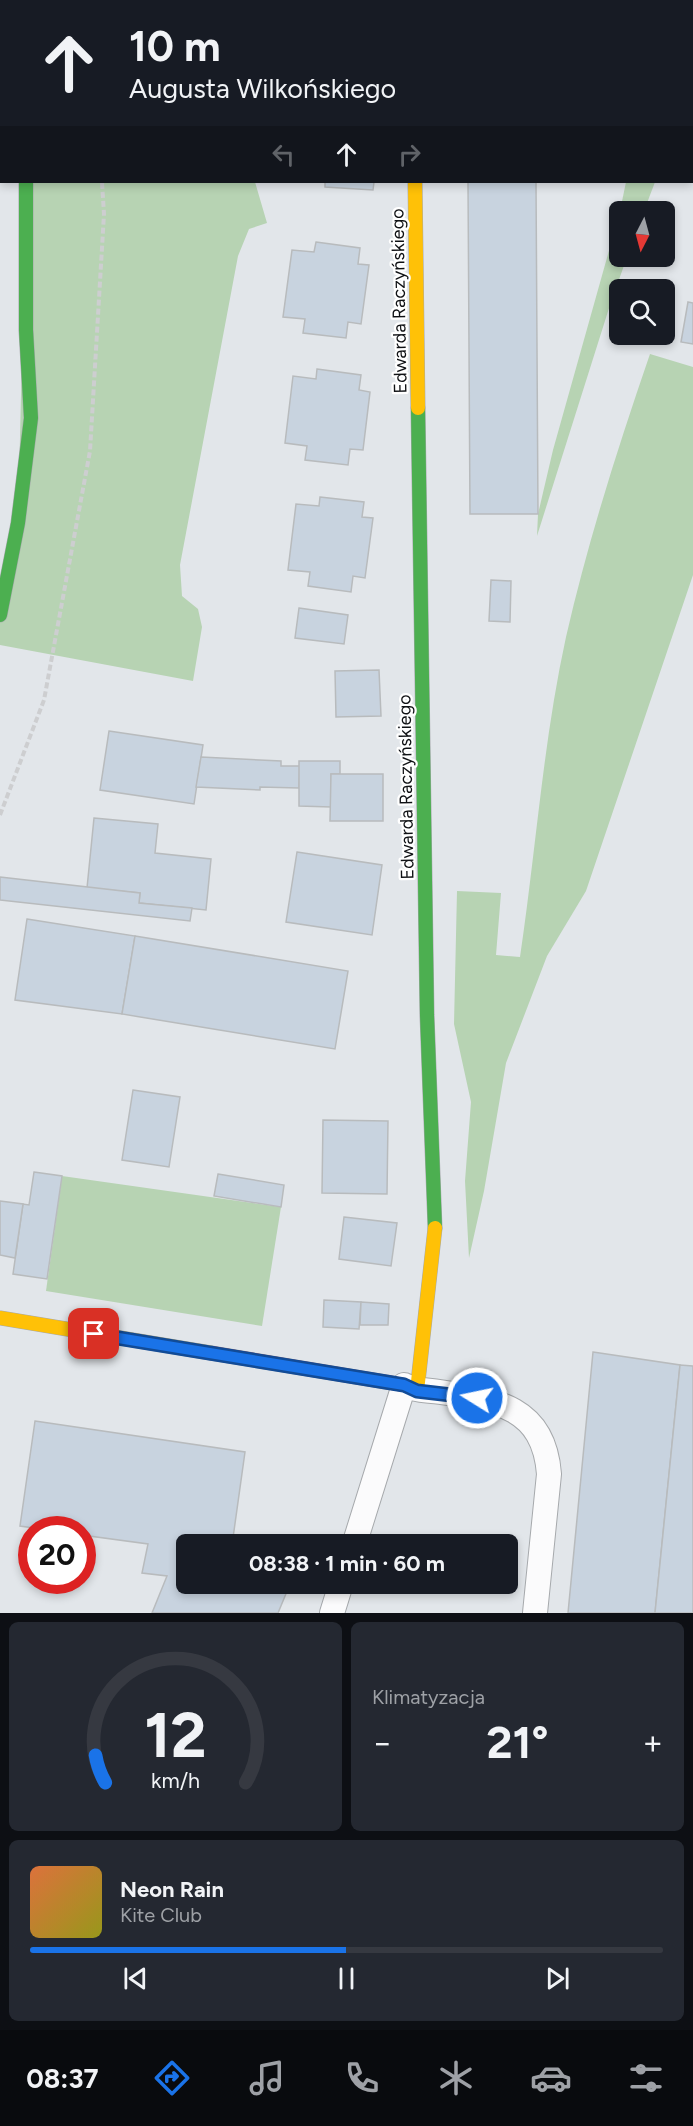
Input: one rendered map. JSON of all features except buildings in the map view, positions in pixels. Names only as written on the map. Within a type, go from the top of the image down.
[{"type":"street","points":[[0,615],[18,523],[31,418],[26,330],[26,183]]},
{"type":"street","name":"Edwarda Raczyńskiego","points":[[410,1388],[435,1236],[427,1015],[415,183]]},
{"type":"street","points":[[0,1318],[410,1388]]},
{"type":"lane","points":[[358,1534],[410,1388],[508,1406],[526,1417],[539,1434],[548,1453],[549,1474],[535,1613]]},
{"type":"lane","points":[[332,1613],[338,1594]]},
{"type":"path","points":[[0,815],[44,700],[90,451],[104,214],[102,183]]},
{"type":"green space","points":[[26,183],[255,183],[267,223],[249,229],[238,256],[180,565],[182,596],[198,609],[202,627],[193,681],[0,645],[0,615],[18,523]]},
{"type":"green space","points":[[626,183],[655,183],[648,201],[622,201]]},
{"type":"green space","points":[[609,251],[609,267],[623,267],[619,279],[609,279],[609,308],[537,536],[538,514],[553,450]]},
{"type":"green space","points":[[650,354],[693,367],[693,575],[586,891],[547,956],[506,1063],[484,1191],[469,1258],[465,1181],[471,1102],[454,1024],[457,891],[501,893],[496,955],[520,957],[551,716],[566,637],[604,494]]},
{"type":"green space","points":[[62,1176],[281,1207],[262,1326],[46,1291]]},
{"type":"traffic: fast","points":[[0,615],[18,523],[31,418],[26,330],[26,183]]},
{"type":"traffic: fast","points":[[418,408],[427,1015],[435,1228]]},
{"type":"traffic: slow","points":[[415,183],[418,408]]},
{"type":"traffic: slow","points":[[417,1391],[435,1228]]},
{"type":"traffic: slow","points":[[0,1318],[211,1353]]},
{"type":"traffic: jam","points":[[211,1353],[404,1385]]},
{"type":"route","points":[[94,1334],[404,1385],[417,1391],[477,1398]]}]
